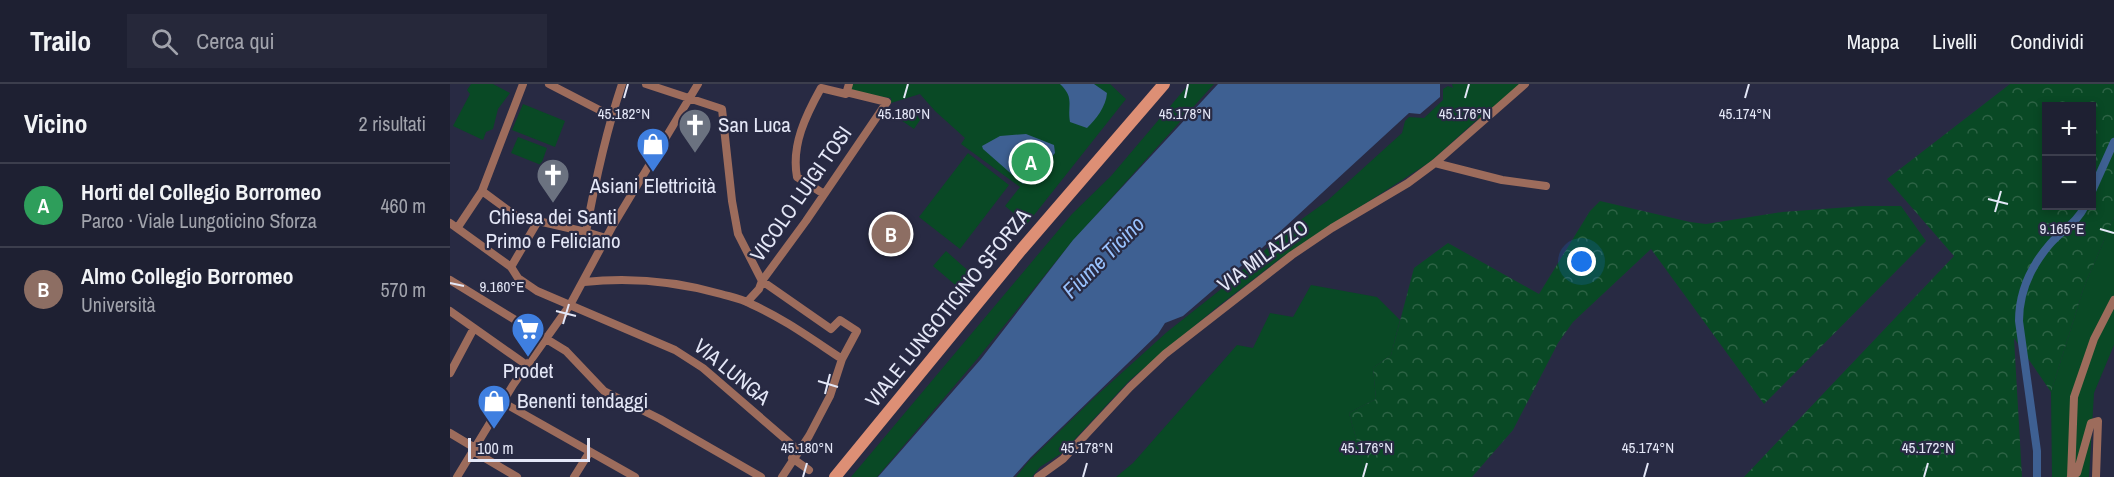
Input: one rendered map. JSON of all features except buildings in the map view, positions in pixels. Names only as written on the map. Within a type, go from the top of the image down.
[{"type":"main road","name":"VIALE LUNGOTICINO SFORZA","points":[[835,477],[1021,250],[1164,84]]},
{"type":"street","points":[[454,225],[482,191],[523,84]]},
{"type":"street","points":[[549,84],[611,116]]},
{"type":"street","points":[[586,232],[595,181],[611,116],[622,84]]},
{"type":"street","points":[[646,84],[722,109],[738,234],[762,280],[831,329],[840,320],[857,331],[842,359],[830,396],[809,436],[792,458],[782,477]]},
{"type":"street","points":[[457,477],[513,386],[570,305],[606,238],[698,84]]},
{"type":"street","name":"VIA MILAZZO","points":[[1038,477],[1063,459],[1147,370],[1227,305],[1308,244],[1408,183],[1435,163],[1524,84]]},
{"type":"street","points":[[824,194],[797,177],[795,166],[797,144],[805,120],[821,88],[847,90]]},
{"type":"street","name":"VICOLO LUIGI TOSI","points":[[747,302],[759,289],[762,280],[887,102],[847,90]]},
{"type":"street","points":[[1435,163],[1502,180],[1545,186]]},
{"type":"street","points":[[482,191],[520,219],[538,221],[606,238]]},
{"type":"street","points":[[511,267],[538,221]]},
{"type":"street","name":"VIA LUNGA","points":[[454,225],[511,267],[518,278],[537,291],[661,343],[703,368],[798,450]]},
{"type":"street","points":[[584,282],[615,278],[646,279],[705,290],[747,302],[842,359]]},
{"type":"street","points":[[450,280],[548,339],[577,361],[604,391],[660,418],[760,477]]},
{"type":"street","points":[[2071,477],[2074,397],[2094,339],[2114,300]]},
{"type":"street","points":[[450,311],[528,366]]},
{"type":"street","points":[[450,373],[474,328]]},
{"type":"street","points":[[504,403],[635,477]]},
{"type":"street","points":[[2071,477],[2077,473],[2091,423],[2098,421],[2096,477]]},
{"type":"street","points":[[450,433],[517,477]]},
{"type":"street","points":[[574,477],[589,453]]},
{"type":"street","points":[[792,458],[809,470]]},
{"type":"green space","points":[[471,84],[493,84],[510,93],[498,109],[493,129],[486,132],[483,140],[453,126],[470,94],[467,90]]},
{"type":"green space","points":[[852,84],[1110,84],[1126,99],[1027,224],[1005,206],[1020,187],[961,144],[965,138],[920,94],[891,103],[891,98],[849,92]]},
{"type":"green space","points":[[1189,84],[1214,84],[1070,244],[978,358],[877,477],[851,477],[1072,214],[1111,176]]},
{"type":"green space","points":[[1452,84],[1523,84],[1478,119],[1430,162],[1281,258],[1216,308],[1130,380],[1062,453],[1040,467],[1032,477],[1016,477],[1028,462],[1095,397],[1167,332],[1220,290],[1292,226],[1327,201],[1402,133],[1405,121],[1409,117],[1424,118],[1443,100],[1443,89],[1448,86],[1453,88]]},
{"type":"green space","points":[[2010,84],[2114,84],[2114,217],[2084,287],[2051,392],[2014,338],[2022,477],[1744,477],[1954,256],[1887,179]]},
{"type":"green space","points":[[523,104],[565,121],[555,147],[512,130]]},
{"type":"green space","points":[[914,110],[920,120],[914,129],[895,116],[904,111],[911,114]]},
{"type":"green space","points":[[518,137],[547,148],[541,165],[511,153]]},
{"type":"green space","points":[[968,153],[1009,185],[960,249],[919,217]]},
{"type":"green space","points":[[1600,201],[1706,224],[1782,212],[1864,206],[1901,206],[1926,241],[1764,404],[1651,249],[1573,322],[1558,343],[1513,430],[1472,477],[1367,477],[1349,413],[1376,399],[1373,368],[1391,355],[1414,268],[1448,243],[1539,294],[1590,211]]},
{"type":"green space","points":[[2114,217],[2114,345],[2094,393],[2089,477],[2052,477],[2051,392],[2084,287]]},
{"type":"green space","points":[[946,251],[973,275],[960,289],[933,266]]},
{"type":"green space","points":[[1311,285],[1377,297],[1400,320],[1391,355],[1373,368],[1376,399],[1349,413],[1367,477],[1116,477],[1133,463],[1237,345],[1253,348],[1270,313],[1293,317]]},
{"type":"water","points":[[1060,84],[1094,84],[1107,93],[1103,108],[1087,128],[1070,122],[1069,98]]},
{"type":"water","name":"Fiume Ticino","points":[[1218,84],[1440,84],[1440,97],[1420,114],[1409,113],[1262,248],[1183,316],[1165,323],[1158,334],[1013,477],[878,477],[981,359],[1073,240]]},
{"type":"water","points":[[1026,134],[1054,145],[1055,153],[1023,184],[982,146],[1000,136]]},
{"type":"waterway","points":[[2096,182],[2114,142]]},
{"type":"waterway","points":[[2037,477],[2037,451],[2019,321],[2021,300],[2027,280],[2037,261],[2082,210]]},
{"type":"place","name":"San Luca","points":[[695,154]]},
{"type":"place","name":"Horti del Collegio Borromeo","points":[[1031,162]]},
{"type":"place","name":"Asiani Elettricità","points":[[653,173]]},
{"type":"place","name":"Chiesa dei Santi Primo e Feliciano","points":[[553,204]]},
{"type":"place","name":"Almo Collegio Borromeo","points":[[891,234]]},
{"type":"place","name":"Prodet","points":[[528,358]]},
{"type":"place","name":"Benenti tendaggi","points":[[494,430]]}]
